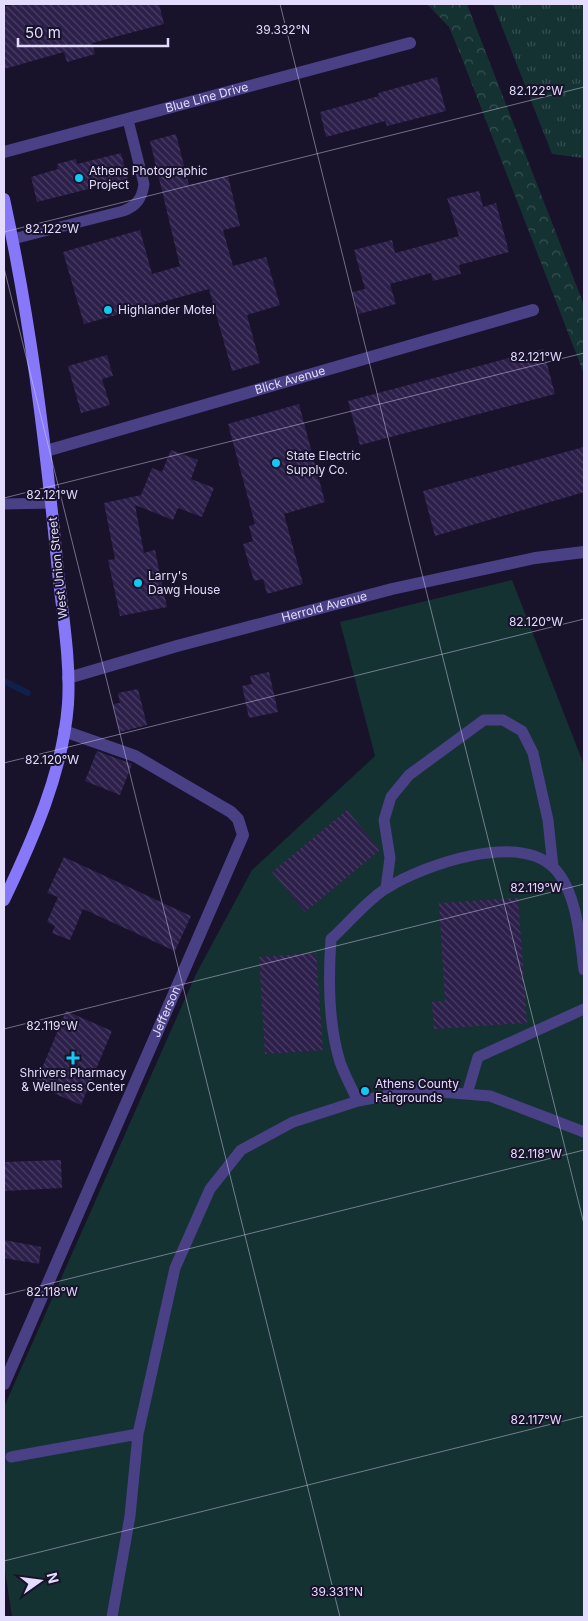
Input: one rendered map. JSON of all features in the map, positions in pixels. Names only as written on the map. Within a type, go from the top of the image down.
[{"type":"main road","name":"West Union Street","points":[[4,198],[24,297],[46,451],[68,678],[68,703],[64,731],[37,826],[4,900]]},
{"type":"street","name":"Blue Line Drive","points":[[4,152],[410,43]]},
{"type":"street","name":"Blick Avenue","points":[[46,451],[533,310]]},
{"type":"street","name":"Herrold Avenue","points":[[68,678],[177,646],[392,589],[535,558],[584,552]]},
{"type":"street","name":"Jefferson","points":[[4,1384],[243,835],[238,819],[231,812],[160,769],[135,756],[64,731]]},
{"type":"lane","points":[[13,240],[133,208],[143,194],[144,184],[128,120]]},
{"type":"lane","points":[[4,504],[51,503]]},
{"type":"lane","points":[[386,888],[390,858],[384,820],[391,797],[409,775],[484,720],[503,720],[522,731],[533,753],[548,820],[553,867],[574,904],[584,970]]},
{"type":"lane","points":[[358,1101],[341,1064],[335,1041],[328,981],[331,939],[386,888],[431,866],[499,851],[532,855],[553,867]]},
{"type":"lane","points":[[467,1094],[478,1056],[584,1009]]},
{"type":"lane","points":[[112,1617],[130,1516],[138,1434],[175,1268],[210,1189],[241,1150],[293,1122],[358,1101],[416,1090],[490,1096],[584,1132]]},
{"type":"lane","points":[[11,1457],[138,1434]]},
{"type":"green space","points":[[427,4],[467,4],[584,305],[584,374],[449,27]]},
{"type":"green space","points":[[493,4],[584,4],[584,158],[552,154]]},
{"type":"green space","name":"Athens County Fairgrounds","points":[[512,580],[584,765],[584,1617],[12,1617],[4,1564],[4,1407],[196,974],[252,870],[375,756],[340,622]]},
{"type":"building","points":[[15,4],[159,4],[164,24],[92,43],[95,54],[67,62],[64,52],[4,69],[4,7]]},
{"type":"building","points":[[437,77],[446,111],[387,126],[385,121],[326,137],[320,112],[379,96],[378,93]]},
{"type":"building","points":[[176,134],[189,185],[228,176],[240,226],[223,230],[233,266],[266,257],[280,305],[247,315],[260,363],[232,371],[209,289],[84,324],[63,252],[140,230],[152,274],[180,266],[150,141]]},
{"type":"building","name":"Athens Photographic Project","points":[[121,153],[128,179],[37,202],[31,177],[58,169],[57,164],[76,159],[77,164]]},
{"type":"building","points":[[479,191],[483,207],[496,203],[509,252],[459,265],[461,274],[433,281],[431,273],[390,284],[396,304],[359,314],[352,292],[365,289],[354,250],[392,240],[395,253],[459,236],[447,198]]},
{"type":"building","points":[[543,349],[555,394],[360,445],[348,401]]},
{"type":"building","points":[[107,355],[113,376],[102,379],[110,405],[81,413],[68,366]]},
{"type":"building","name":"State Electric Supply Co.","points":[[299,404],[325,502],[284,514],[303,584],[267,594],[263,579],[254,581],[243,544],[253,541],[249,526],[255,524],[228,424]]},
{"type":"building","points":[[584,447],[584,492],[435,536],[423,491]]},
{"type":"building","points":[[171,450],[198,460],[191,479],[214,488],[202,517],[178,508],[173,520],[135,505],[144,553],[155,550],[167,607],[120,616],[108,560],[115,559],[104,503],[141,495],[152,468],[162,472]]},
{"type":"building","points":[[269,672],[278,712],[249,718],[242,686],[252,684],[250,676]]},
{"type":"building","points":[[138,689],[147,725],[120,732],[113,704],[120,703],[118,693]]},
{"type":"building","points":[[97,751],[132,764],[120,795],[85,781]]},
{"type":"building","points":[[347,810],[380,850],[305,912],[272,872]]},
{"type":"building","points":[[64,857],[191,916],[175,951],[83,909],[70,940],[52,933],[55,926],[47,922],[58,897],[47,893]]},
{"type":"building","points":[[518,898],[527,1023],[434,1029],[432,1002],[445,1001],[439,903]]},
{"type":"building","points":[[316,953],[323,1050],[265,1054],[259,957]]},
{"type":"building","name":"Shrivers Pharmacy & Wellness Center","points":[[66,1011],[112,1031],[81,1105],[35,1085]]},
{"type":"building","points":[[61,1160],[62,1188],[4,1191],[4,1162]]},
{"type":"building","points":[[4,1240],[41,1247],[39,1264],[4,1258]]},
{"type":"waterway","points":[[4,681],[28,693]]},
{"type":"place","name":"Athens Photographic Project","points":[[79,178]]},
{"type":"place","name":"Highlander Motel","points":[[108,310]]},
{"type":"place","name":"State Electric Supply Co.","points":[[276,463]]},
{"type":"place","name":"Larry's Dawg House","points":[[138,583]]},
{"type":"place","name":"Shrivers Pharmacy & Wellness Center","points":[[73,1058]]},
{"type":"place","name":"Athens County Fairgrounds","points":[[365,1091]]}]
